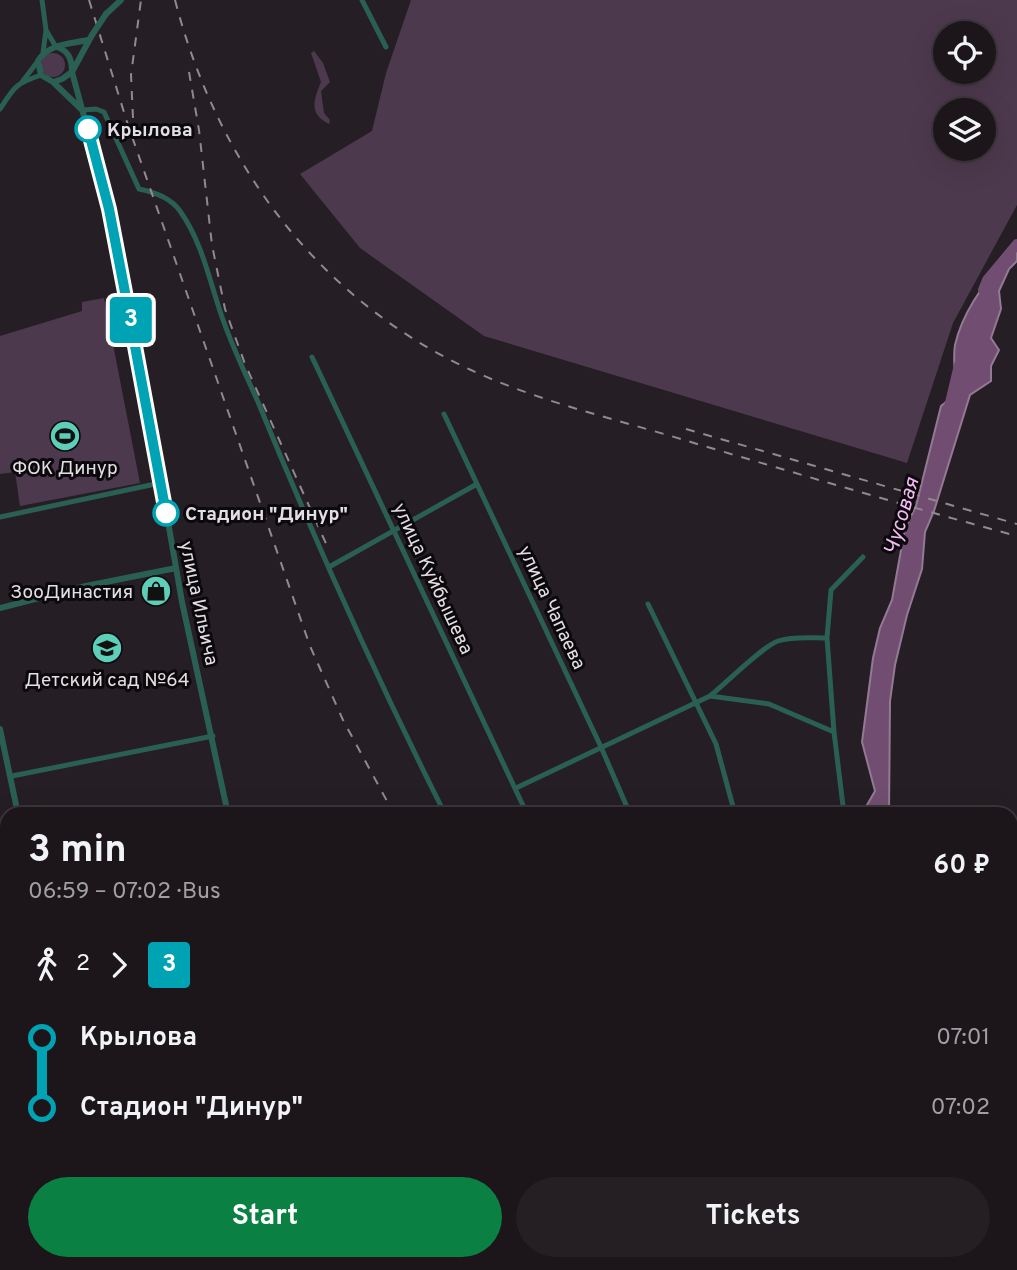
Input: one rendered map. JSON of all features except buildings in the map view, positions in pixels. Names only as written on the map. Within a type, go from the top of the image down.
[{"type":"street","points":[[22,82],[43,53],[46,30],[42,0]]},
{"type":"street","points":[[53,82],[72,72],[106,14],[121,0]]},
{"type":"street","points":[[362,0],[386,47]]},
{"type":"street","points":[[46,30],[56,47],[68,54],[72,62],[72,72]]},
{"type":"street","points":[[43,53],[90,38]]},
{"type":"street","points":[[38,61],[41,75],[53,82],[83,110],[96,109],[104,113],[139,189],[172,202],[190,226],[208,266],[221,314],[270,432],[390,702],[442,807]]},
{"type":"street","name":"улица Ильича","points":[[72,72],[109,209],[143,377],[176,568],[227,807]]},
{"type":"street","points":[[0,109],[13,88],[41,75]]},
{"type":"street","name":"улица Куйбышева","points":[[312,356],[524,807]]},
{"type":"street","name":"улица Чапаева","points":[[444,414],[627,807]]},
{"type":"street","points":[[0,517],[160,483]]},
{"type":"street","points":[[329,567],[477,484]]},
{"type":"street","points":[[843,807],[827,638],[831,590],[863,557]]},
{"type":"street","points":[[0,608],[121,578],[176,568]]},
{"type":"street","points":[[648,604],[716,744],[734,807]]},
{"type":"street","points":[[516,788],[710,696],[766,647],[779,640],[827,638]]},
{"type":"street","points":[[710,696],[769,704],[834,732]]},
{"type":"street","points":[[0,733],[12,776],[17,807]]},
{"type":"street","points":[[12,776],[213,737]]},
{"type":"shaded area","points":[[411,0],[1017,0],[1017,205],[953,323],[907,463],[484,336],[360,248],[300,174],[372,131],[386,73]]},
{"type":"shaded area","points":[[314,51],[323,63],[330,82],[321,91],[324,113],[330,120],[329,124],[315,111],[315,100],[321,82],[311,53]]},
{"type":"shaded area","points":[[53,53],[62,56],[65,65],[62,74],[53,77],[44,74],[41,65],[44,56]]},
{"type":"shaded area","points":[[1017,241],[1017,261],[1009,269],[999,291],[1001,309],[991,338],[999,350],[991,366],[991,381],[970,395],[925,532],[922,569],[907,615],[890,701],[889,807],[867,807],[875,791],[862,742],[873,658],[880,628],[892,600],[905,528],[916,506],[941,406],[948,400],[954,386],[954,354],[959,330],[981,290]]},
{"type":"shaded area","name":"ФОК Динур","points":[[104,298],[140,483],[20,506],[15,472],[0,474],[0,336],[82,311],[82,302]]},
{"type":"waterway","name":"Чусовая","points":[[983,290],[987,280],[1017,244]]},
{"type":"waterway","name":"Чусовая","points":[[948,411],[959,365]]},
{"type":"railway","points":[[89,0],[128,125],[310,646],[343,720],[390,807]]},
{"type":"railway","points":[[133,118],[131,75],[141,0]]},
{"type":"railway","points":[[175,0],[193,59],[217,116],[247,170],[281,219],[321,264],[366,305],[416,340],[471,370],[553,402],[1017,536]]},
{"type":"railway","points":[[189,72],[199,130],[212,245],[225,309],[245,364],[328,548]]},
{"type":"railway","points":[[686,429],[1017,524]]},
{"type":"bus line","name":"3","points":[[88,129],[109,209],[143,377],[166,513]]},
{"type":"place","name":"Крылова","points":[[88,129]]},
{"type":"place","name":"ФОК Динур","points":[[65,436]]},
{"type":"place","name":"Стадион \"Динур\"","points":[[166,513]]},
{"type":"place","name":"ЗооДинастия","points":[[156,591]]},
{"type":"place","name":"Детский сад №64","points":[[107,648]]}]
